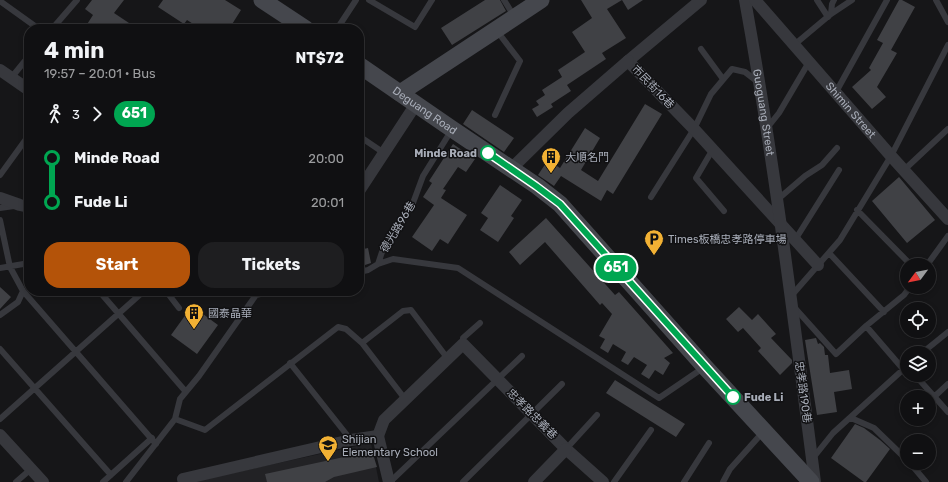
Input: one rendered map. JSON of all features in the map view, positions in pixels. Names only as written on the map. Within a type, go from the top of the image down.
[{"type":"street","points":[[262,0],[298,24]]},
{"type":"street","points":[[400,93],[495,30],[521,10],[542,0]]},
{"type":"street","name":"市民街16巷","points":[[701,0],[628,61],[694,129],[818,266]]},
{"type":"street","name":"Guoguang Street","points":[[745,0],[760,84],[776,200],[781,225]]},
{"type":"street","name":"Shimin Street","points":[[755,0],[948,219]]},
{"type":"street","points":[[511,169],[568,113],[628,61]]},
{"type":"street","name":"Deguang Road","points":[[364,68],[560,204],[764,431],[808,471]]},
{"type":"street","points":[[4,75],[24,87]]},
{"type":"street","points":[[364,183],[416,104]]},
{"type":"street","points":[[0,198],[24,206]]},
{"type":"street","name":"忠孝路190巷","points":[[781,225],[808,471],[815,482]]},
{"type":"street","points":[[389,482],[378,436],[384,420],[463,344]]},
{"type":"street","name":"忠孝路忠義巷","points":[[463,344],[566,449],[603,482]]},
{"type":"street","points":[[0,435],[43,482]]},
{"type":"street","points":[[184,482],[183,479],[350,440],[378,436]]},
{"type":"street","points":[[534,482],[566,449]]},
{"type":"lane","points":[[57,24],[77,0]]},
{"type":"lane","points":[[340,24],[356,0]]},
{"type":"lane","points":[[373,1],[415,27],[432,0]]},
{"type":"lane","points":[[504,0],[521,10]]},
{"type":"lane","points":[[817,0],[830,16]]},
{"type":"lane","points":[[830,16],[834,0]]},
{"type":"lane","points":[[794,45],[852,0]]},
{"type":"lane","points":[[836,92],[887,0]]},
{"type":"lane","points":[[936,0],[948,22]]},
{"type":"lane","points":[[0,1],[32,24]]},
{"type":"lane","points":[[495,30],[520,61],[495,115]]},
{"type":"lane","points":[[905,294],[866,326],[836,354],[790,300],[840,240],[891,156],[948,45]]},
{"type":"lane","points":[[700,49],[723,79]]},
{"type":"lane","points":[[4,75],[24,60]]},
{"type":"lane","points":[[766,129],[778,113],[809,62]]},
{"type":"lane","points":[[650,197],[694,129],[711,94],[732,69],[745,72],[760,84]]},
{"type":"lane","name":"德光路96巷","points":[[364,271],[378,264],[383,249],[413,203],[423,176],[452,129]]},
{"type":"lane","points":[[904,170],[947,134]]},
{"type":"lane","points":[[364,139],[384,153]]},
{"type":"lane","points":[[0,175],[24,142]]},
{"type":"lane","points":[[776,200],[805,176],[822,165],[837,148]]},
{"type":"lane","points":[[713,150],[696,178],[724,211]]},
{"type":"lane","points":[[795,240],[839,170]]},
{"type":"lane","points":[[0,208],[24,206]]},
{"type":"lane","points":[[857,210],[904,258]]},
{"type":"lane","points":[[0,220],[10,267],[23,292],[18,302],[0,315]]},
{"type":"lane","points":[[931,258],[948,236]]},
{"type":"lane","points":[[829,253],[884,312]]},
{"type":"lane","points":[[378,264],[393,258],[458,268],[659,398],[705,367]]},
{"type":"lane","points":[[0,268],[24,264]]},
{"type":"lane","points":[[27,296],[156,444]]},
{"type":"lane","points":[[103,296],[186,392]]},
{"type":"lane","points":[[0,419],[138,296]]},
{"type":"lane","points":[[170,296],[180,308]]},
{"type":"lane","points":[[126,482],[175,419],[180,400],[254,296]]},
{"type":"lane","points":[[362,343],[403,311],[411,310],[448,359]]},
{"type":"lane","points":[[463,344],[463,338],[480,322]]},
{"type":"lane","points":[[866,326],[900,363]]},
{"type":"lane","points":[[175,419],[205,430],[338,327],[346,329],[362,343],[405,399]]},
{"type":"lane","points":[[931,346],[948,332]]},
{"type":"lane","points":[[0,349],[111,475]]},
{"type":"lane","points":[[389,482],[522,356]]},
{"type":"lane","points":[[290,363],[350,440]]},
{"type":"lane","points":[[808,471],[833,433],[900,373]]},
{"type":"lane","points":[[921,382],[928,390]]},
{"type":"lane","points":[[463,482],[562,384]]},
{"type":"lane","points":[[936,395],[948,384]]},
{"type":"lane","points":[[936,399],[948,412]]},
{"type":"lane","points":[[566,449],[598,415]]},
{"type":"lane","points":[[851,418],[874,428],[900,453]]},
{"type":"lane","points":[[614,482],[651,430]]},
{"type":"lane","points":[[724,482],[730,469],[764,431]]},
{"type":"lane","points":[[103,482],[152,438]]},
{"type":"lane","points":[[684,482],[709,443]]},
{"type":"lane","points":[[16,482],[31,469]]},
{"type":"lane","points":[[916,470],[926,482]]},
{"type":"shaded area","name":"Shijian Elementary School","points":[[371,443],[379,482],[191,482]]},
{"type":"building","points":[[92,0],[124,0],[114,13],[130,24],[87,24],[93,15],[85,9]]},
{"type":"building","points":[[163,0],[225,0],[241,10],[232,24],[193,24],[187,20],[184,24],[158,7]]},
{"type":"building","points":[[485,0],[500,0],[506,11],[452,45],[441,28]]},
{"type":"building","points":[[581,0],[622,0],[607,9],[626,38],[602,53],[606,59],[567,85],[571,91],[551,104],[553,107],[537,117],[532,109],[539,105],[536,101],[545,95],[542,90],[562,77],[558,70],[585,52],[572,32],[592,18]]},
{"type":"building","points":[[622,0],[643,0],[628,10]]},
{"type":"building","points":[[899,0],[902,0],[915,7],[891,50],[897,53],[877,87],[886,97],[872,109],[852,87],[871,70],[869,68],[883,43],[877,40]]},
{"type":"building","points":[[645,104],[662,114],[613,194],[607,190],[601,201],[561,176],[554,186],[538,175],[548,160],[560,168],[585,128],[600,138],[581,170],[598,181]]},
{"type":"building","points":[[472,110],[514,138],[504,152],[463,124]]},
{"type":"building","points":[[453,144],[475,159],[466,172],[458,167],[443,189],[446,190],[441,198],[467,215],[448,244],[440,239],[432,251],[412,237],[434,205],[423,197],[432,183],[429,181]]},
{"type":"building","points":[[899,177],[935,220],[907,243],[872,201]]},
{"type":"building","points":[[500,185],[522,200],[511,216],[514,218],[498,242],[480,230],[488,218],[481,213]]},
{"type":"building","points":[[546,218],[615,295],[619,292],[673,353],[664,358],[670,363],[663,375],[655,370],[649,379],[641,374],[647,365],[634,357],[628,365],[621,361],[626,352],[613,344],[608,353],[600,348],[605,339],[599,336],[612,314],[602,303],[600,305],[545,242],[520,265],[509,252]]},
{"type":"building","points":[[368,248],[371,263],[364,265],[364,249]]},
{"type":"building","points":[[0,287],[11,297],[0,309]]},
{"type":"building","name":"國泰晶華","points":[[192,306],[218,325],[197,354],[171,335]]},
{"type":"building","points":[[739,307],[752,320],[758,314],[776,334],[771,338],[792,360],[792,363],[780,375],[758,351],[761,348],[743,328],[738,332],[726,319]]},
{"type":"building","points":[[816,338],[818,344],[820,343],[824,347],[825,355],[828,355],[830,373],[849,370],[852,389],[834,392],[837,412],[817,415],[805,340]]},
{"type":"building","points":[[615,380],[685,424],[676,437],[606,393]]},
{"type":"building","points":[[855,424],[864,428],[890,449],[866,482],[831,458]]},
{"type":"building","points":[[372,451],[377,467],[334,477],[325,482],[267,482],[265,474]]},
{"type":"bus line","name":"651","points":[[488,153],[560,204],[733,397]]},
{"type":"place","name":"Minde Road","points":[[488,153]]},
{"type":"place","name":"大順名門","points":[[551,174]]},
{"type":"place","name":"Times板橋忠孝路停車場","points":[[654,256]]},
{"type":"place","name":"國泰晶華","points":[[194,330]]},
{"type":"place","name":"Fude Li","points":[[733,397]]},
{"type":"place","name":"Shijian Elementary School","points":[[328,462]]}]
